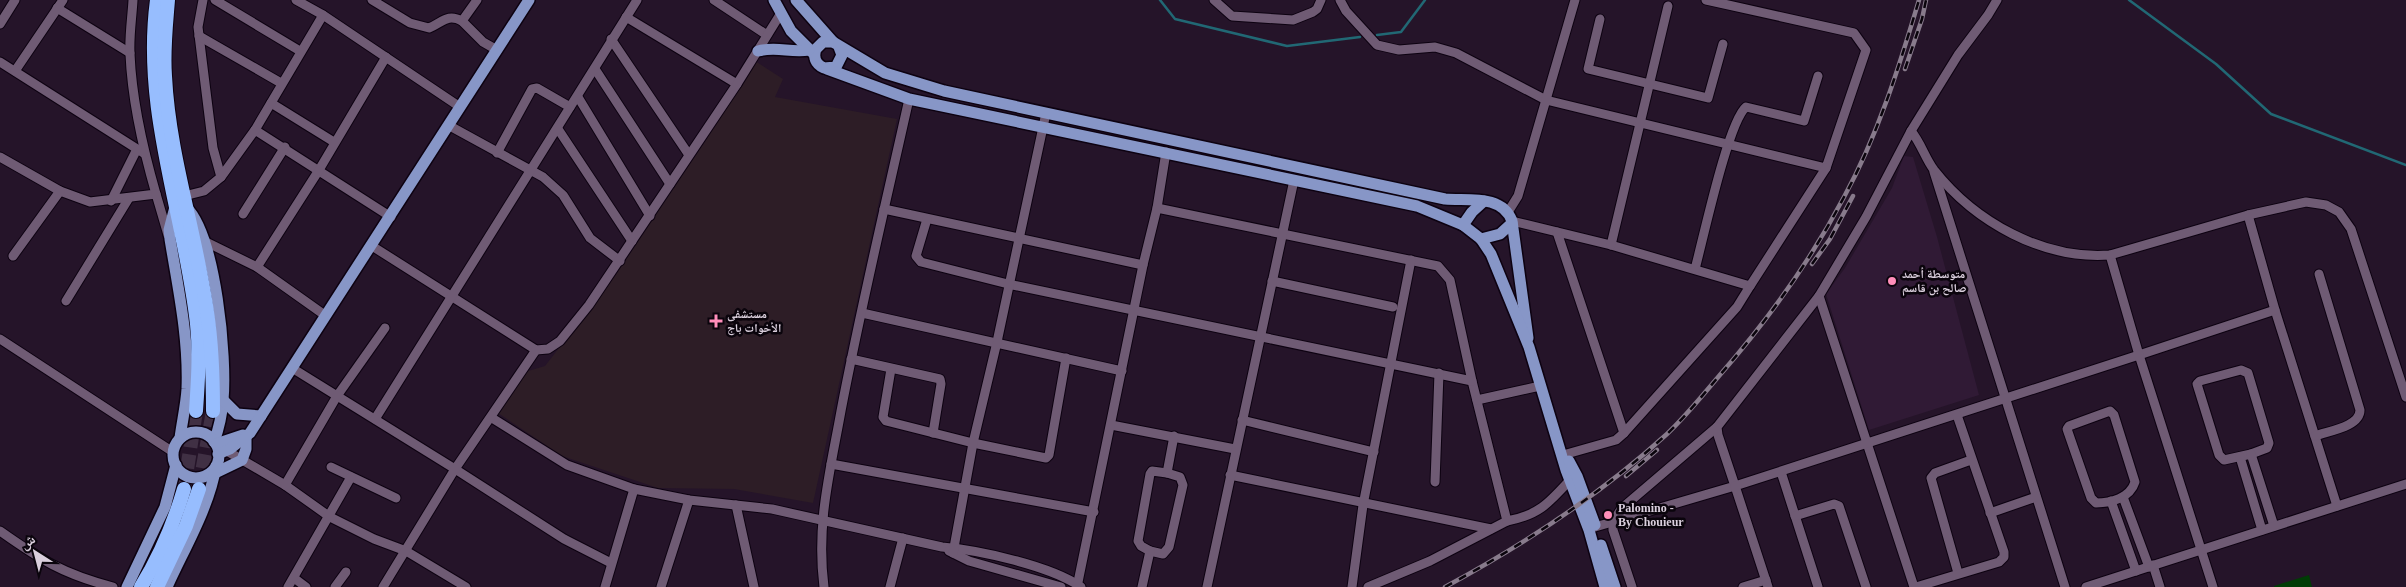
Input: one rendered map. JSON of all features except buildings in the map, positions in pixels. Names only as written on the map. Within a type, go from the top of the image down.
[{"type":"highway","points":[[157,0],[153,57],[155,98],[207,311],[214,363],[213,411]]},
{"type":"highway","points":[[168,0],[164,56],[165,78],[197,324],[198,369],[196,411]]},
{"type":"highway","points":[[141,587],[153,568],[171,528],[184,489]]},
{"type":"highway","points":[[157,587],[186,526],[199,489]]},
{"type":"main road","points":[[167,587],[198,521],[218,455],[223,400],[224,358],[214,281],[204,240],[196,218],[181,203],[170,225],[170,239],[184,328],[187,390],[180,438],[173,452],[176,466],[180,471],[193,477],[207,474],[218,455],[248,435],[262,416],[529,0]]},
{"type":"main road","points":[[774,0],[790,31],[812,52],[817,63],[827,69],[909,99],[1417,206],[1464,225],[1481,239],[1491,254],[1529,347],[1570,480],[1589,530],[1605,587]]},
{"type":"main road","points":[[796,0],[836,44],[842,55],[839,64],[827,69]]},
{"type":"main road","points":[[758,51],[770,48],[796,52],[812,52],[819,45],[836,44],[885,73],[906,81],[1046,113],[1445,198],[1484,201],[1500,205],[1511,219],[1529,347]]},
{"type":"main road","points":[[1464,225],[1472,212],[1484,201]]},
{"type":"main road","points":[[1481,239],[1500,234],[1511,219]]},
{"type":"main road","points":[[223,400],[237,414],[262,416]]},
{"type":"main road","points":[[180,438],[186,434],[198,432],[207,435],[218,455],[242,460],[248,435]]},
{"type":"main road","points":[[1563,455],[1577,476],[1615,587]]},
{"type":"main road","points":[[128,587],[165,507],[176,466]]},
{"type":"street","points":[[0,24],[15,0]]},
{"type":"street","points":[[15,71],[63,0]]},
{"type":"street","points":[[133,0],[130,53],[141,151],[170,239]]},
{"type":"street","points":[[203,0],[198,24],[213,148],[221,177]]},
{"type":"street","points":[[215,0],[300,51]]},
{"type":"street","points":[[296,0],[312,8],[460,107]]},
{"type":"street","points":[[181,203],[204,192],[221,177],[255,130],[300,51],[312,8],[319,0]]},
{"type":"street","points":[[372,0],[410,23],[424,28],[433,27],[452,16],[462,21],[483,42],[497,50]]},
{"type":"street","points":[[462,21],[477,0]]},
{"type":"street","points":[[376,419],[637,0]]},
{"type":"street","points":[[714,0],[768,35]]},
{"type":"street","points":[[1214,0],[1232,16],[1293,20],[1313,12],[1317,9],[1321,0]]},
{"type":"street","points":[[1340,0],[1346,11],[1377,46],[1399,50],[1435,47],[1456,53],[1546,100],[1641,125],[1728,143],[1826,168]]},
{"type":"street","points":[[1575,0],[1511,219],[1695,269],[1750,286]]},
{"type":"street","points":[[1563,455],[1616,440],[1737,307],[1826,168],[1866,50],[1854,33],[1706,0]]},
{"type":"street","points":[[1632,587],[1613,530],[1613,522],[1620,509],[1717,427],[1819,296],[1866,217],[1911,130],[1958,55],[1988,15],[1996,0]]},
{"type":"street","points":[[1612,246],[1668,6]]},
{"type":"street","points":[[57,8],[130,53]]},
{"type":"street","points":[[372,246],[536,350],[548,349],[560,341],[589,305],[620,261],[688,155],[737,84],[780,13]]},
{"type":"street","points":[[626,17],[737,84]]},
{"type":"street","points":[[1600,19],[1588,69],[1708,98],[1723,44]]},
{"type":"street","points":[[200,36],[281,83]]},
{"type":"street","points":[[611,39],[688,155]]},
{"type":"street","points":[[257,267],[319,170],[386,57]]},
{"type":"street","points":[[0,62],[141,151]]},
{"type":"street","points":[[595,69],[670,184]]},
{"type":"street","points":[[1695,269],[1728,143],[1739,112],[1746,107],[1804,121],[1818,76]]},
{"type":"street","points":[[497,153],[532,89],[537,88],[570,107]]},
{"type":"street","points":[[578,97],[650,216]]},
{"type":"street","points":[[824,587],[820,555],[821,519],[851,359],[909,99]]},
{"type":"street","points":[[271,103],[334,142]]},
{"type":"street","points":[[954,550],[973,443],[997,342],[1046,113]]},
{"type":"street","points":[[448,126],[543,177],[562,195],[590,238],[620,261]]},
{"type":"street","points":[[558,128],[632,241]]},
{"type":"street","points":[[255,130],[285,147],[391,217]]},
{"type":"street","points":[[1911,130],[1933,170],[2065,587]]},
{"type":"street","points":[[243,214],[285,147]]},
{"type":"street","points":[[111,201],[141,151]]},
{"type":"street","points":[[492,418],[567,465],[634,489],[689,500],[736,505],[821,519],[954,550],[968,549],[1060,575],[1079,586],[1143,265],[1157,208],[1166,152]]},
{"type":"street","points":[[0,157],[60,191],[90,202],[111,201],[156,194]]},
{"type":"street","points":[[1933,170],[1966,204],[2005,232],[2060,250],[2098,256],[2110,255],[2248,215],[2315,202],[2339,212],[2351,229],[2406,396]]},
{"type":"street","points":[[1207,587],[1294,180]]},
{"type":"street","points":[[13,256],[60,191]]},
{"type":"street","points":[[66,301],[129,198]]},
{"type":"street","points":[[1157,208],[1438,266],[1450,280],[1472,381],[1507,521]]},
{"type":"street","points":[[884,209],[1143,265]]},
{"type":"street","points":[[2248,215],[2275,310],[2337,506]]},
{"type":"street","points":[[927,219],[916,256],[919,261],[1008,284],[1472,381]]},
{"type":"street","points":[[1557,232],[1624,433]]},
{"type":"street","points":[[204,240],[257,267],[326,316]]},
{"type":"street","points":[[2110,255],[2139,355],[2213,587]]},
{"type":"street","points":[[1352,587],[1363,505],[1392,365],[1411,260]]},
{"type":"street","points":[[2315,436],[2355,422],[2360,415],[2319,274]]},
{"type":"street","points":[[1272,281],[1393,307]]},
{"type":"street","points":[[1819,296],[1915,587],[1999,562],[2004,557],[2004,552],[1957,415]]},
{"type":"street","points":[[1595,527],[1780,472],[2275,310]]},
{"type":"street","points":[[862,313],[1122,370]]},
{"type":"street","points":[[285,485],[337,396],[385,328]]},
{"type":"street","points":[[0,340],[173,452]]},
{"type":"street","points":[[383,587],[455,468],[492,418],[536,350]]},
{"type":"street","points":[[891,369],[884,419],[973,443],[1048,457],[1066,358]]},
{"type":"street","points":[[851,359],[941,380],[933,433]]},
{"type":"street","points":[[292,368],[455,468],[564,540],[610,563]]},
{"type":"street","points":[[2241,370],[2248,373],[2269,444],[2267,448],[2240,457],[2226,460],[2219,455],[2197,387],[2200,382],[2241,370]]},
{"type":"street","points":[[1435,482],[1439,373]]},
{"type":"street","points":[[1477,400],[1540,386]]},
{"type":"street","points":[[2108,411],[2114,415],[2135,480],[2132,489],[2123,497],[2111,501],[2096,503],[2091,498],[2067,429],[2069,426],[2108,411]]},
{"type":"street","points":[[1242,420],[1374,452]]},
{"type":"street","points":[[1111,425],[1235,449]]},
{"type":"street","points":[[1717,427],[1767,584],[1743,587]]},
{"type":"street","points":[[1167,472],[1174,436]]},
{"type":"street","points":[[2251,454],[2274,526]]},
{"type":"street","points":[[218,455],[242,460],[285,485],[330,517],[374,539],[406,551],[466,587]]},
{"type":"street","points":[[2240,457],[2262,530]]},
{"type":"street","points":[[1958,573],[1931,480],[1935,473],[1971,460]]},
{"type":"street","points":[[831,464],[1094,512]]},
{"type":"street","points":[[331,467],[396,498]]},
{"type":"street","points":[[1152,471],[1167,472],[1180,477],[1183,485],[1169,547],[1163,554],[1150,551],[1141,546],[1138,541],[1150,474],[1152,471]]},
{"type":"street","points":[[1780,472],[1818,587]]},
{"type":"street","points":[[1230,476],[1491,530]]},
{"type":"street","points":[[288,587],[330,517],[351,477]]},
{"type":"street","points":[[1368,587],[1430,561],[1507,521],[1527,517],[1543,508],[1570,480]]},
{"type":"street","points":[[2086,587],[2406,484]]},
{"type":"street","points":[[605,587],[610,563],[634,489]]},
{"type":"street","points":[[1990,513],[2036,497]]},
{"type":"street","points":[[2123,497],[2160,587]]},
{"type":"street","points":[[661,587],[689,500]]},
{"type":"street","points":[[2111,501],[2136,571]]},
{"type":"street","points":[[1795,516],[1834,504],[1839,506],[1866,587]]},
{"type":"street","points":[[736,505],[754,587]]},
{"type":"street","points":[[0,532],[39,559],[61,571],[81,579],[112,587]]},
{"type":"street","points":[[890,587],[903,538]]},
{"type":"street","points":[[954,550],[969,561],[1061,587]]},
{"type":"street","points":[[1142,587],[1150,551]]},
{"type":"street","points":[[335,587],[346,572]]},
{"type":"street","points":[[294,578],[306,587]]},
{"type":"shaded area","name":"مستشفى الأخوات باج","points":[[755,61],[783,79],[775,97],[897,119],[813,503],[734,489],[658,488],[562,456],[498,413],[525,372],[545,366],[615,276],[706,140]]},
{"type":"shaded area","name":"متوسطة أحمد صالح بن قاسم","points":[[1904,156],[1913,157],[1937,237],[1979,395],[1869,430],[1826,294],[1845,268],[1892,188]]},
{"type":"green space","points":[[2309,575],[2312,587],[2274,587],[2274,586]]},
{"type":"waterway","points":[[1160,0],[1175,19],[1287,46],[1360,37]]},
{"type":"waterway","points":[[1377,35],[1401,32],[1425,0]]},
{"type":"waterway","points":[[2129,0],[2216,64],[2271,114],[2406,165]]},
{"type":"tunnel","points":[[184,489],[196,411]]},
{"type":"tunnel","points":[[199,489],[213,411]]},
{"type":"railway","points":[[1445,587],[1532,536],[1588,498],[1642,456],[1687,413],[1754,334],[1787,290],[1817,245],[1856,173],[1887,100],[1919,0]]},
{"type":"railway","points":[[1905,69],[1922,19],[1926,0]]},
{"type":"railway","points":[[1812,264],[1830,239],[1853,196]]},
{"type":"railway","points":[[1626,476],[1657,450]]},
{"type":"place","name":"متوسطة أحمد صالح بن قاسم","points":[[1892,281]]},
{"type":"place","name":"مستشفى الأخوات باج","points":[[716,321]]},
{"type":"place","name":"Palomino - By Chouieur","points":[[1608,515]]}]
